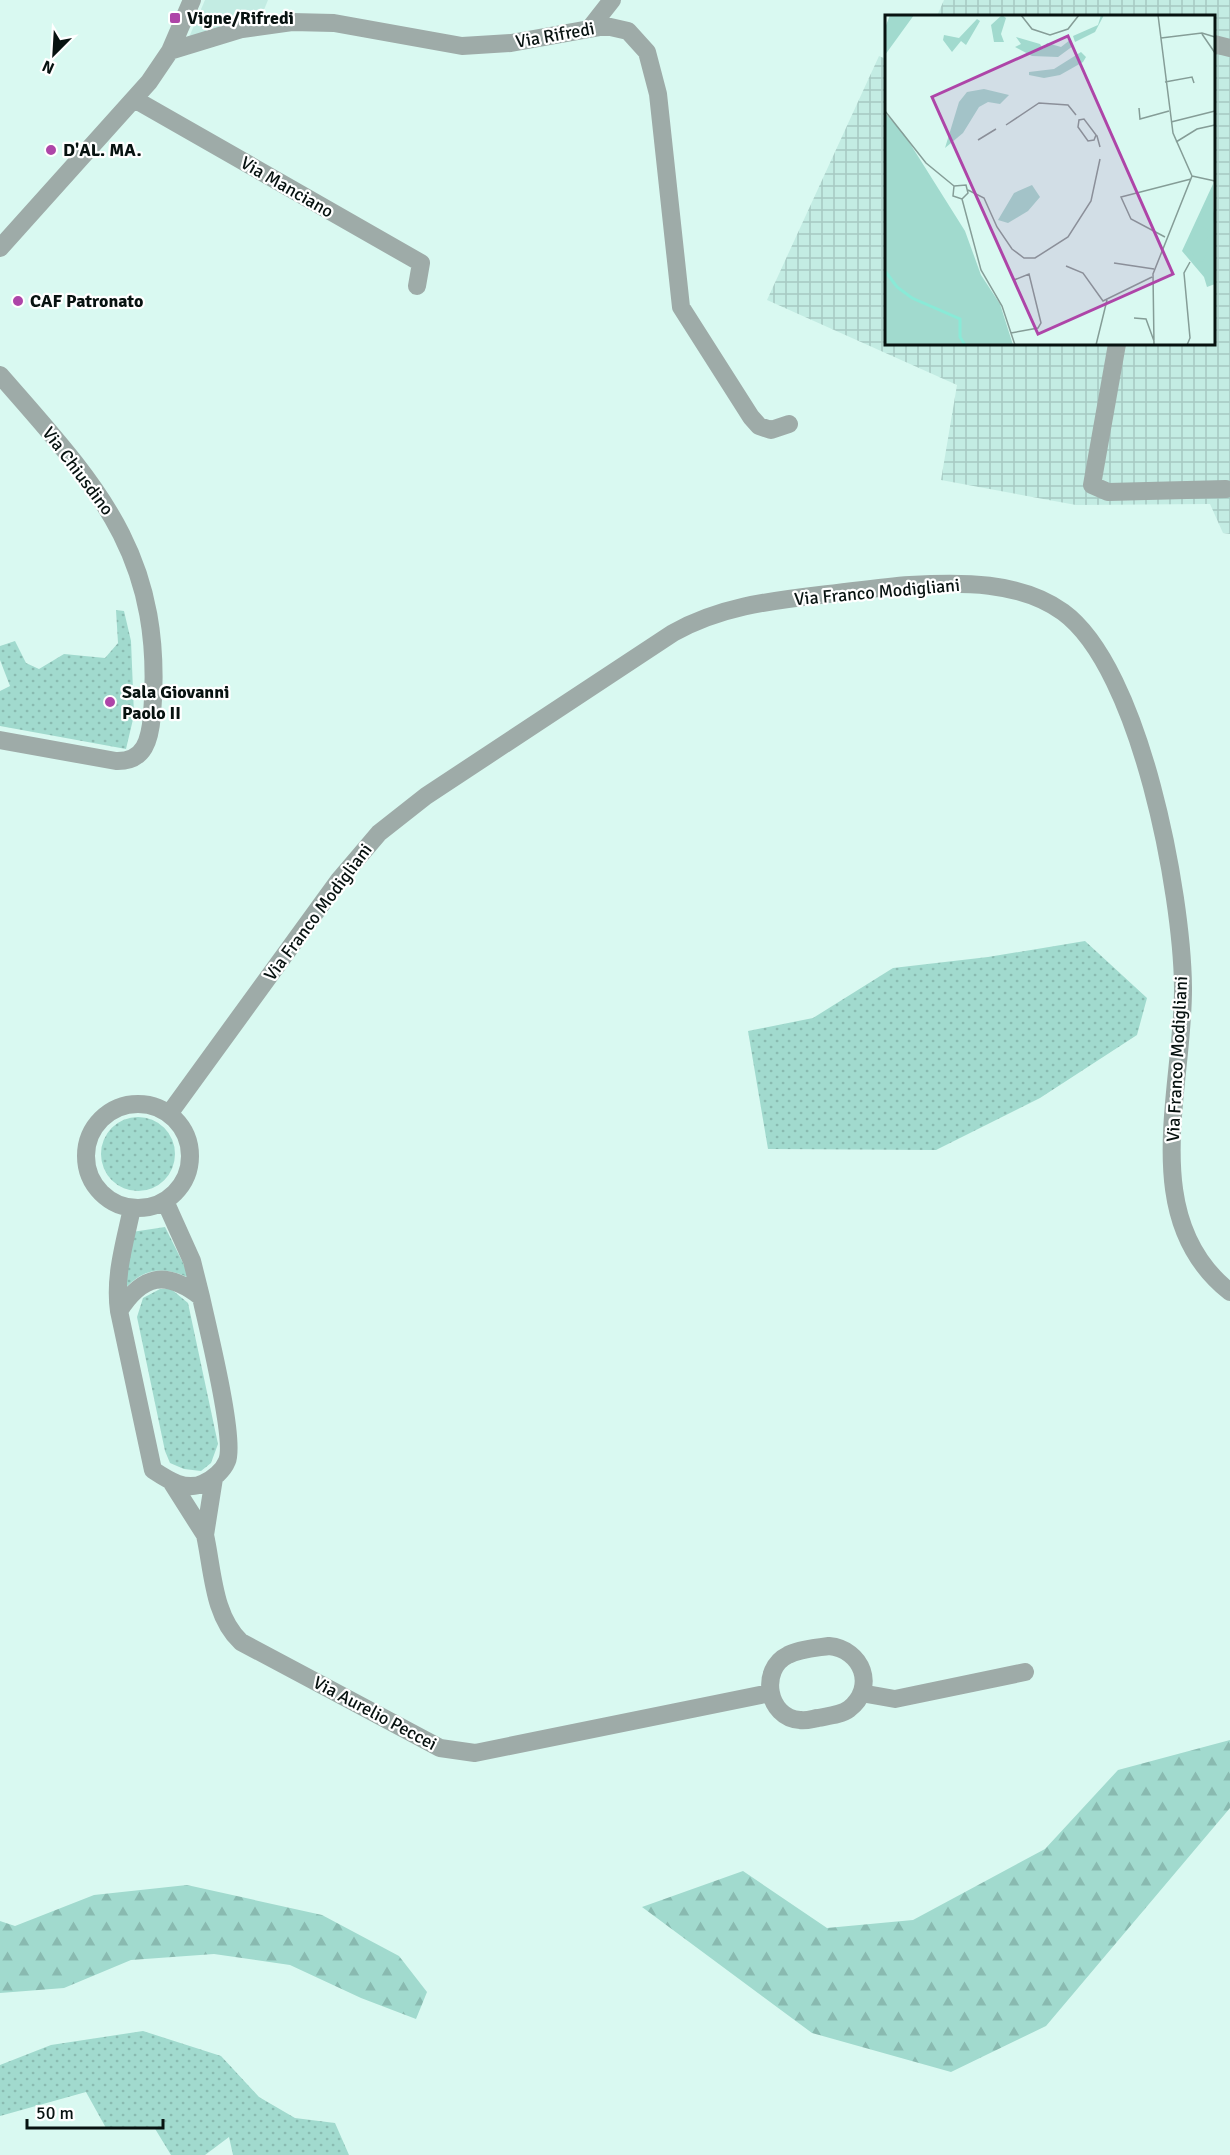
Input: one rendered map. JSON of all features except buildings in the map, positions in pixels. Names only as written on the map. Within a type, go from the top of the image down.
[{"type":"street","points":[[0,248],[154,75],[170,51],[192,0]]},
{"type":"street","points":[[590,28],[612,0]]},
{"type":"street","name":"Via Rifredi","points":[[170,51],[242,29],[292,22],[334,23],[462,46],[511,43],[612,26],[628,31],[642,44],[651,61],[658,94],[681,307],[759,426],[771,430],[789,424]]},
{"type":"street","points":[[1215,44],[1230,48]]},
{"type":"street","name":"Via Manciano","points":[[134,99],[421,263],[417,286]]},
{"type":"street","points":[[1117,345],[1092,486],[1108,492],[1226,489]]},
{"type":"street","name":"Via Chiusdino","points":[[0,375],[80,468],[122,534],[146,596],[153,695],[146,745],[143,752],[131,760],[116,761],[0,740]]},
{"type":"street","name":"Via Franco Modigliani","points":[[169,1114],[339,880],[379,833],[426,796],[673,633],[713,614],[767,602],[905,585],[958,584],[999,588],[1043,601],[1064,613],[1078,626],[1101,656],[1138,738],[1167,856],[1182,962],[1182,1023],[1171,1151],[1174,1196],[1194,1253],[1207,1271],[1230,1292]]},
{"type":"street","points":[[136,1104],[153,1106],[169,1114],[181,1126],[188,1142],[189,1170],[178,1190],[165,1201],[149,1207],[132,1208],[115,1203],[101,1193],[90,1179],[86,1154],[92,1129],[104,1115],[119,1107],[136,1104]]},
{"type":"street","points":[[165,1201],[192,1261],[228,1436],[228,1461],[214,1478],[198,1486],[172,1483]]},
{"type":"street","name":"Via Aurelio Peccei","points":[[132,1208],[118,1279],[119,1311],[153,1470],[172,1483],[205,1535],[222,1616],[229,1631],[241,1642],[440,1748],[475,1753],[770,1694]]},
{"type":"street","points":[[119,1311],[140,1286],[156,1279],[181,1283],[201,1297]]},
{"type":"street","name":"Via Aurelio Peccei","points":[[205,1535],[214,1478]]},
{"type":"street","points":[[829,1646],[848,1651],[856,1659],[864,1675],[861,1693],[848,1709],[839,1714],[801,1721],[783,1713],[770,1694],[771,1673],[788,1654],[829,1646]]},
{"type":"street","points":[[861,1693],[895,1699],[1025,1672]]},
{"type":"shaded area","points":[[205,0],[268,0],[259,22],[187,42]]},
{"type":"shaded area","points":[[944,0],[1230,0],[1230,534],[1223,533],[1210,504],[1076,505],[941,480],[957,385],[767,300],[879,56],[885,59],[885,345],[1215,345],[1215,15],[937,15]]},
{"type":"green space","points":[[116,610],[124,611],[131,641],[134,715],[126,749],[0,726],[0,691],[10,686],[0,660],[0,646],[15,641],[26,663],[39,669],[64,654],[105,658],[118,643]]},
{"type":"green space","points":[[1085,941],[1147,998],[1137,1035],[1040,1098],[936,1150],[768,1149],[748,1031],[813,1018],[893,968],[988,957]]},
{"type":"green space","points":[[138,1117],[159,1123],[169,1133],[175,1154],[169,1175],[159,1185],[138,1191],[117,1185],[107,1175],[101,1154],[107,1133],[117,1123]]},
{"type":"green space","points":[[165,1227],[191,1279],[172,1272],[154,1271],[138,1277],[123,1291],[132,1232]]},
{"type":"green space","points":[[160,1289],[171,1289],[188,1303],[218,1444],[211,1463],[201,1471],[184,1469],[170,1463],[165,1451],[137,1317],[143,1298]]},
{"type":"green space","points":[[1230,1740],[1230,1808],[1046,2026],[951,2072],[812,2033],[642,1907],[743,1871],[827,1928],[913,1920],[1045,1849],[1118,1770]]},
{"type":"green space","points":[[187,1885],[322,1915],[399,1956],[427,1992],[416,2019],[361,1998],[290,1965],[214,1954],[131,1960],[64,1988],[0,1993],[0,1921],[15,1926],[94,1895]]},
{"type":"green space","points":[[143,2031],[221,2056],[259,2097],[295,2118],[335,2123],[349,2155],[233,2155],[229,2137],[205,2155],[171,2155],[154,2127],[106,2128],[86,2092],[0,2116],[0,2065],[51,2045]]},
{"type":"place","name":"Vigne/Rifredi","points":[[175,18]]},
{"type":"place","name":"D'AL. MA.","points":[[51,150]]},
{"type":"place","name":"CAF Patronato","points":[[18,301]]},
{"type":"place","name":"Sala Giovanni Paolo II","points":[[110,702]]}]
